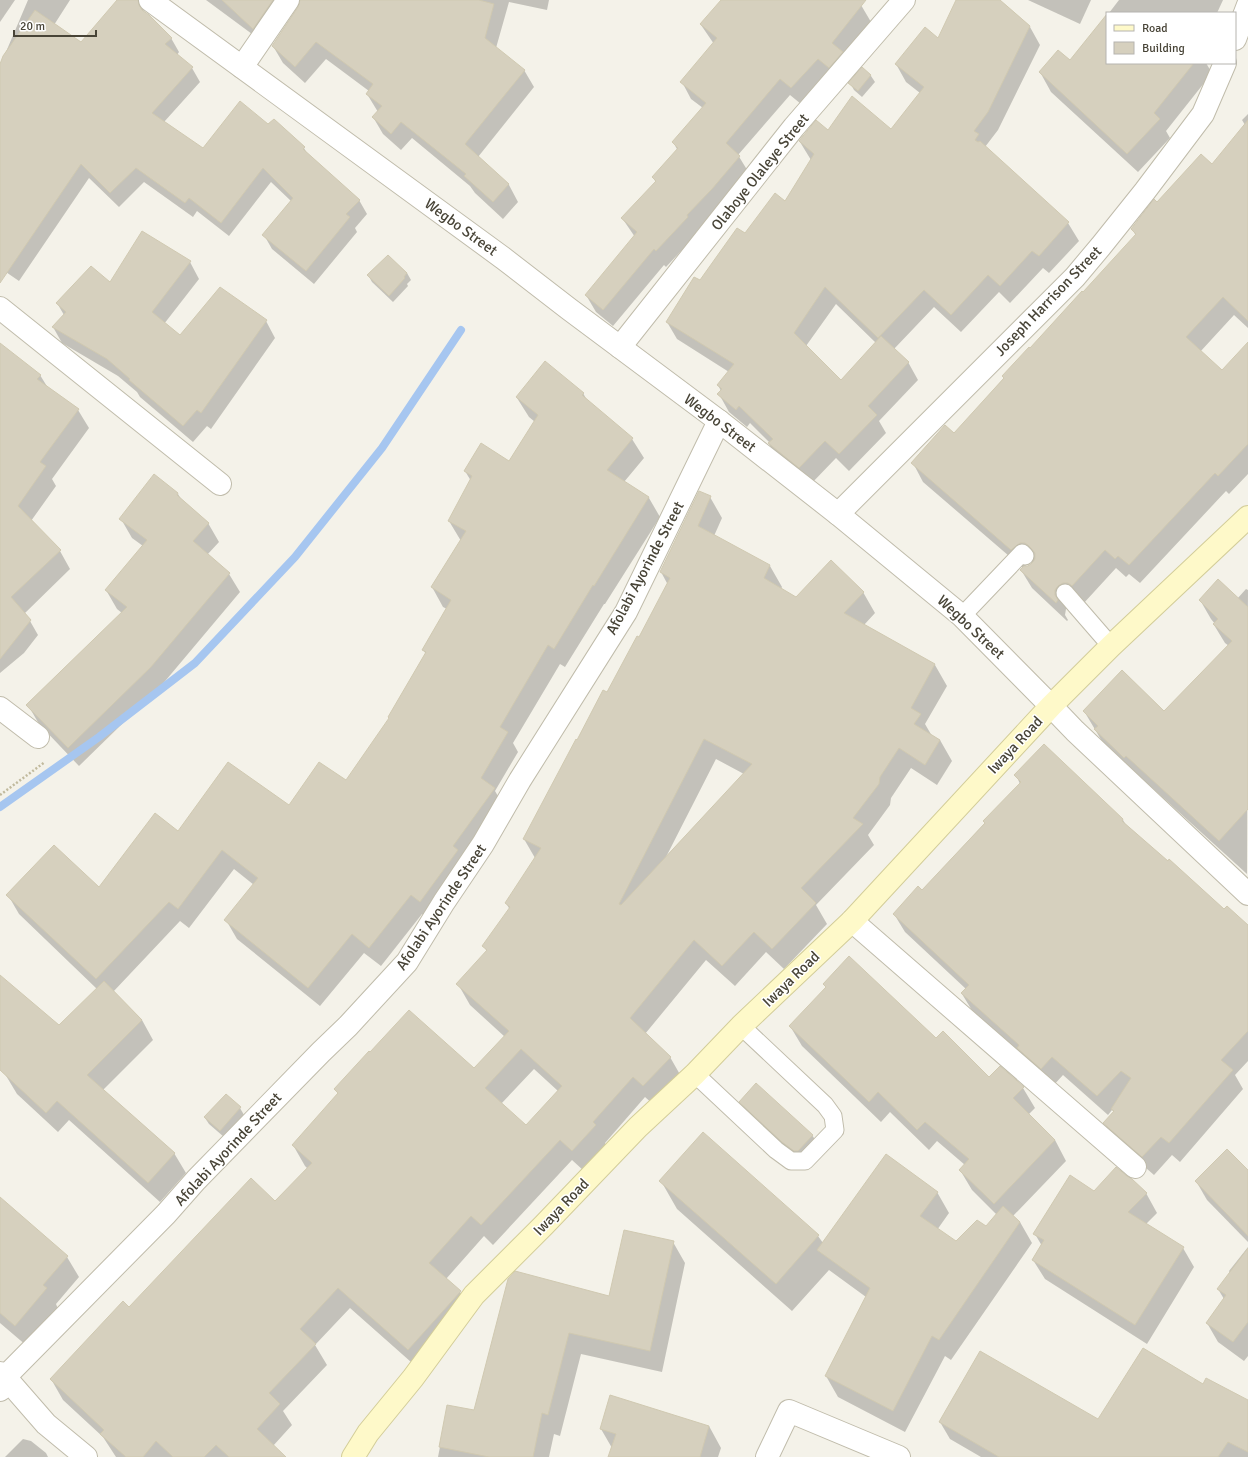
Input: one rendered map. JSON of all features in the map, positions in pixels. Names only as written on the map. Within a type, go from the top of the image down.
[{"type":"street","name":"Wegbo Street","points":[[150,0],[503,258],[719,421],[838,514],[962,616],[1075,731],[1248,894]]},
{"type":"street","points":[[242,67],[288,0]]},
{"type":"street","name":"Olaboye Olaleye Street","points":[[620,347],[794,127],[904,0]]},
{"type":"street","points":[[1236,36],[1248,5]]},
{"type":"street","name":"Joseph Harrison Street","points":[[838,514],[1075,277],[1145,191],[1203,114],[1225,64]]},
{"type":"street","points":[[0,308],[220,484]]},
{"type":"street","name":"Afolabi Ayorinde Street","points":[[2,1380],[166,1214],[196,1180],[348,1026],[407,962],[444,902],[483,844],[520,780],[626,612],[719,421]]},
{"type":"street","name":"Iwaya Road","points":[[353,1457],[368,1433],[413,1378],[474,1295],[638,1127],[695,1074],[741,1026],[852,921],[1051,706],[1111,646],[1248,517]]},
{"type":"street","points":[[0,708],[38,737]]},
{"type":"street","points":[[852,921],[1135,1167]]},
{"type":"street","points":[[2,1380],[46,1424],[86,1457]]},
{"type":"street","points":[[767,1457],[788,1411],[898,1457]]},
{"type":"lane","points":[[962,616],[1022,554],[1025,556]]},
{"type":"lane","points":[[1065,593],[1111,646]]},
{"type":"lane","points":[[695,1074],[776,1150],[791,1161],[805,1161],[810,1156],[834,1130],[833,1116],[825,1105],[741,1026]]},
{"type":"path","points":[[0,795],[51,757],[52,751],[38,737]]},
{"type":"building","points":[[117,0],[138,0],[142,10],[172,38],[165,44],[193,67],[152,113],[203,148],[240,101],[268,124],[274,119],[305,147],[303,149],[360,200],[346,214],[350,217],[306,271],[262,235],[293,198],[263,168],[221,223],[189,198],[185,203],[136,168],[110,193],[81,164],[0,283],[0,64],[3,56],[35,10],[81,42]]},
{"type":"building","points":[[222,0],[273,0],[253,29]]},
{"type":"building","points":[[300,0],[479,0],[494,4],[485,38],[525,70],[465,144],[509,184],[493,202],[464,176],[466,174],[401,122],[391,134],[372,117],[382,106],[366,94],[373,84],[316,42],[295,67],[272,46],[298,7]]},
{"type":"building","points":[[721,0],[866,0],[832,43],[843,52],[829,68],[818,59],[791,88],[780,79],[726,143],[740,156],[712,189],[687,215],[688,217],[656,251],[654,249],[603,310],[585,295],[637,232],[621,218],[656,181],[652,177],[678,148],[672,142],[706,103],[680,82],[717,38],[700,24]]},
{"type":"building","points":[[956,0],[1000,0],[1030,26],[988,112],[974,131],[979,134],[975,140],[978,142],[980,141],[1069,222],[1039,256],[1032,251],[1000,286],[988,275],[951,315],[924,290],[878,338],[825,287],[794,333],[841,380],[881,336],[909,362],[868,406],[877,415],[839,454],[825,441],[799,468],[768,443],[773,439],[739,406],[736,410],[717,394],[722,389],[717,385],[734,364],[666,322],[694,277],[700,280],[737,228],[745,233],[775,193],[785,201],[814,154],[799,141],[816,120],[828,130],[852,96],[891,129],[924,87],[895,64],[925,27],[938,38]]},
{"type":"building","points":[[1106,15],[1106,64],[1193,64],[1154,113],[1160,119],[1127,154],[1039,72],[1058,50],[1070,60]]},
{"type":"building","points":[[862,67],[871,75],[858,91],[848,83]]},
{"type":"building","points":[[1248,120],[1248,321],[1223,297],[1186,337],[1222,370],[1248,342],[1248,444],[1218,476],[1215,473],[1129,565],[1118,556],[1115,559],[1105,550],[1072,586],[1068,583],[1063,583],[1058,586],[1055,590],[1055,595],[1058,600],[1056,603],[1020,570],[1024,566],[1028,566],[1035,559],[1035,553],[1029,546],[1025,543],[1020,543],[1011,550],[911,463],[945,425],[954,433],[1004,378],[1002,376],[1082,291],[1083,292],[1136,234],[1131,229],[1154,199],[1157,202],[1201,154],[1212,164]]},
{"type":"building","points":[[142,231],[191,261],[152,312],[180,335],[220,287],[267,320],[201,413],[197,410],[183,426],[129,380],[130,379],[107,359],[52,327],[66,312],[56,303],[91,266],[110,282]]},
{"type":"building","points":[[388,255],[407,273],[404,277],[405,278],[389,296],[367,275]]},
{"type":"building","points":[[0,343],[41,375],[37,379],[79,409],[40,462],[46,466],[18,506],[61,550],[11,597],[31,620],[0,659]]},
{"type":"building","points":[[545,361],[584,393],[582,395],[633,438],[607,470],[649,497],[554,649],[548,645],[500,727],[508,732],[481,778],[495,788],[453,846],[458,850],[420,902],[411,895],[369,948],[352,934],[308,988],[224,920],[258,878],[222,850],[178,909],[169,902],[96,979],[6,895],[54,845],[99,887],[155,813],[178,831],[228,762],[289,805],[319,762],[346,780],[389,718],[388,717],[426,652],[422,650],[451,600],[431,587],[466,531],[448,521],[472,476],[464,471],[481,443],[509,461],[538,415],[516,397]]},
{"type":"building","points":[[154,474],[178,493],[177,495],[209,523],[193,541],[230,573],[151,667],[68,748],[26,705],[127,607],[105,590],[147,540],[119,519]]},
{"type":"building","points":[[699,491],[711,496],[698,526],[770,565],[764,578],[796,597],[831,560],[864,592],[844,613],[935,664],[911,708],[921,714],[914,724],[940,740],[925,765],[899,748],[880,777],[879,784],[853,818],[863,824],[801,888],[816,903],[772,949],[754,932],[722,966],[694,940],[630,1018],[671,1057],[643,1086],[633,1077],[593,1122],[596,1125],[572,1151],[560,1140],[481,1225],[471,1216],[429,1263],[461,1291],[408,1350],[338,1288],[300,1329],[316,1344],[269,1393],[280,1404],[257,1429],[286,1457],[229,1457],[216,1445],[204,1457],[173,1457],[156,1441],[143,1457],[126,1457],[100,1434],[104,1430],[50,1379],[123,1301],[129,1307],[251,1178],[275,1201],[312,1163],[292,1145],[338,1093],[334,1089],[409,1010],[474,1068],[509,1031],[456,984],[487,950],[482,946],[510,907],[505,903],[541,848],[523,839],[603,690],[607,692],[637,636],[639,637],[670,578],[660,572]],"holes":[[[704,739],[752,764],[621,905],[619,904]],[[521,1049],[562,1086],[526,1125],[485,1088]]]},
{"type":"building","points":[[1218,579],[1248,607],[1248,809],[1219,841],[1126,756],[1124,758],[1094,729],[1098,726],[1083,711],[1122,670],[1164,711],[1232,641],[1213,624],[1218,619],[1199,600]]},
{"type":"building","points":[[1044,744],[1123,819],[1122,821],[1168,861],[1169,859],[1224,909],[1227,906],[1248,925],[1248,1031],[1221,1060],[1233,1070],[1169,1143],[1161,1137],[1142,1157],[1103,1123],[1114,1111],[1111,1109],[1131,1078],[1121,1071],[1097,1096],[1052,1057],[1041,1069],[1017,1048],[1019,1045],[961,993],[969,985],[893,914],[918,886],[922,890],[985,823],[983,821],[1021,782],[1014,775]]},
{"type":"building","points":[[849,956],[936,1038],[943,1031],[989,1077],[1000,1066],[1024,1087],[1013,1098],[1055,1140],[994,1204],[959,1170],[969,1159],[925,1122],[917,1130],[878,1092],[869,1102],[789,1026],[826,987],[823,984]]},
{"type":"building","points":[[0,975],[59,1025],[104,981],[142,1020],[87,1075],[175,1153],[148,1183],[57,1101],[46,1113],[0,1070]]},
{"type":"building","points":[[756,1083],[813,1135],[798,1151],[794,1151],[782,1142],[739,1102]]},
{"type":"building","points":[[226,1094],[241,1107],[220,1131],[204,1117]]},
{"type":"building","points":[[703,1132],[819,1235],[776,1284],[659,1181]]},
{"type":"building","points":[[1227,1149],[1248,1170],[1248,1236],[1195,1181]]},
{"type":"building","points":[[886,1154],[938,1192],[920,1216],[956,1241],[977,1220],[986,1226],[1003,1206],[1020,1222],[939,1340],[932,1336],[893,1411],[825,1376],[870,1288],[817,1250]]},
{"type":"building","points":[[1116,1167],[1147,1193],[1128,1212],[1184,1247],[1135,1325],[1032,1260],[1044,1240],[1033,1234],[1070,1175],[1094,1191]]},
{"type":"building","points":[[0,1197],[68,1256],[43,1285],[47,1288],[15,1326],[0,1313]]},
{"type":"building","points":[[624,1230],[674,1241],[650,1351],[569,1333],[548,1415],[542,1413],[533,1457],[489,1457],[439,1447],[447,1405],[474,1410],[508,1279],[515,1271],[609,1296]]},
{"type":"building","points":[[1248,1248],[1248,1322],[1233,1342],[1206,1323],[1226,1295],[1217,1289]]},
{"type":"building","points":[[1143,1348],[1203,1384],[1206,1378],[1248,1400],[1248,1452],[1228,1442],[1218,1457],[999,1457],[939,1422],[980,1351],[1098,1419]]},
{"type":"building","points":[[610,1395],[709,1426],[700,1457],[608,1457],[616,1434],[600,1429]]},
{"type":"waterway","points":[[0,807],[99,737],[195,663],[295,557],[382,448],[461,330]]}]
